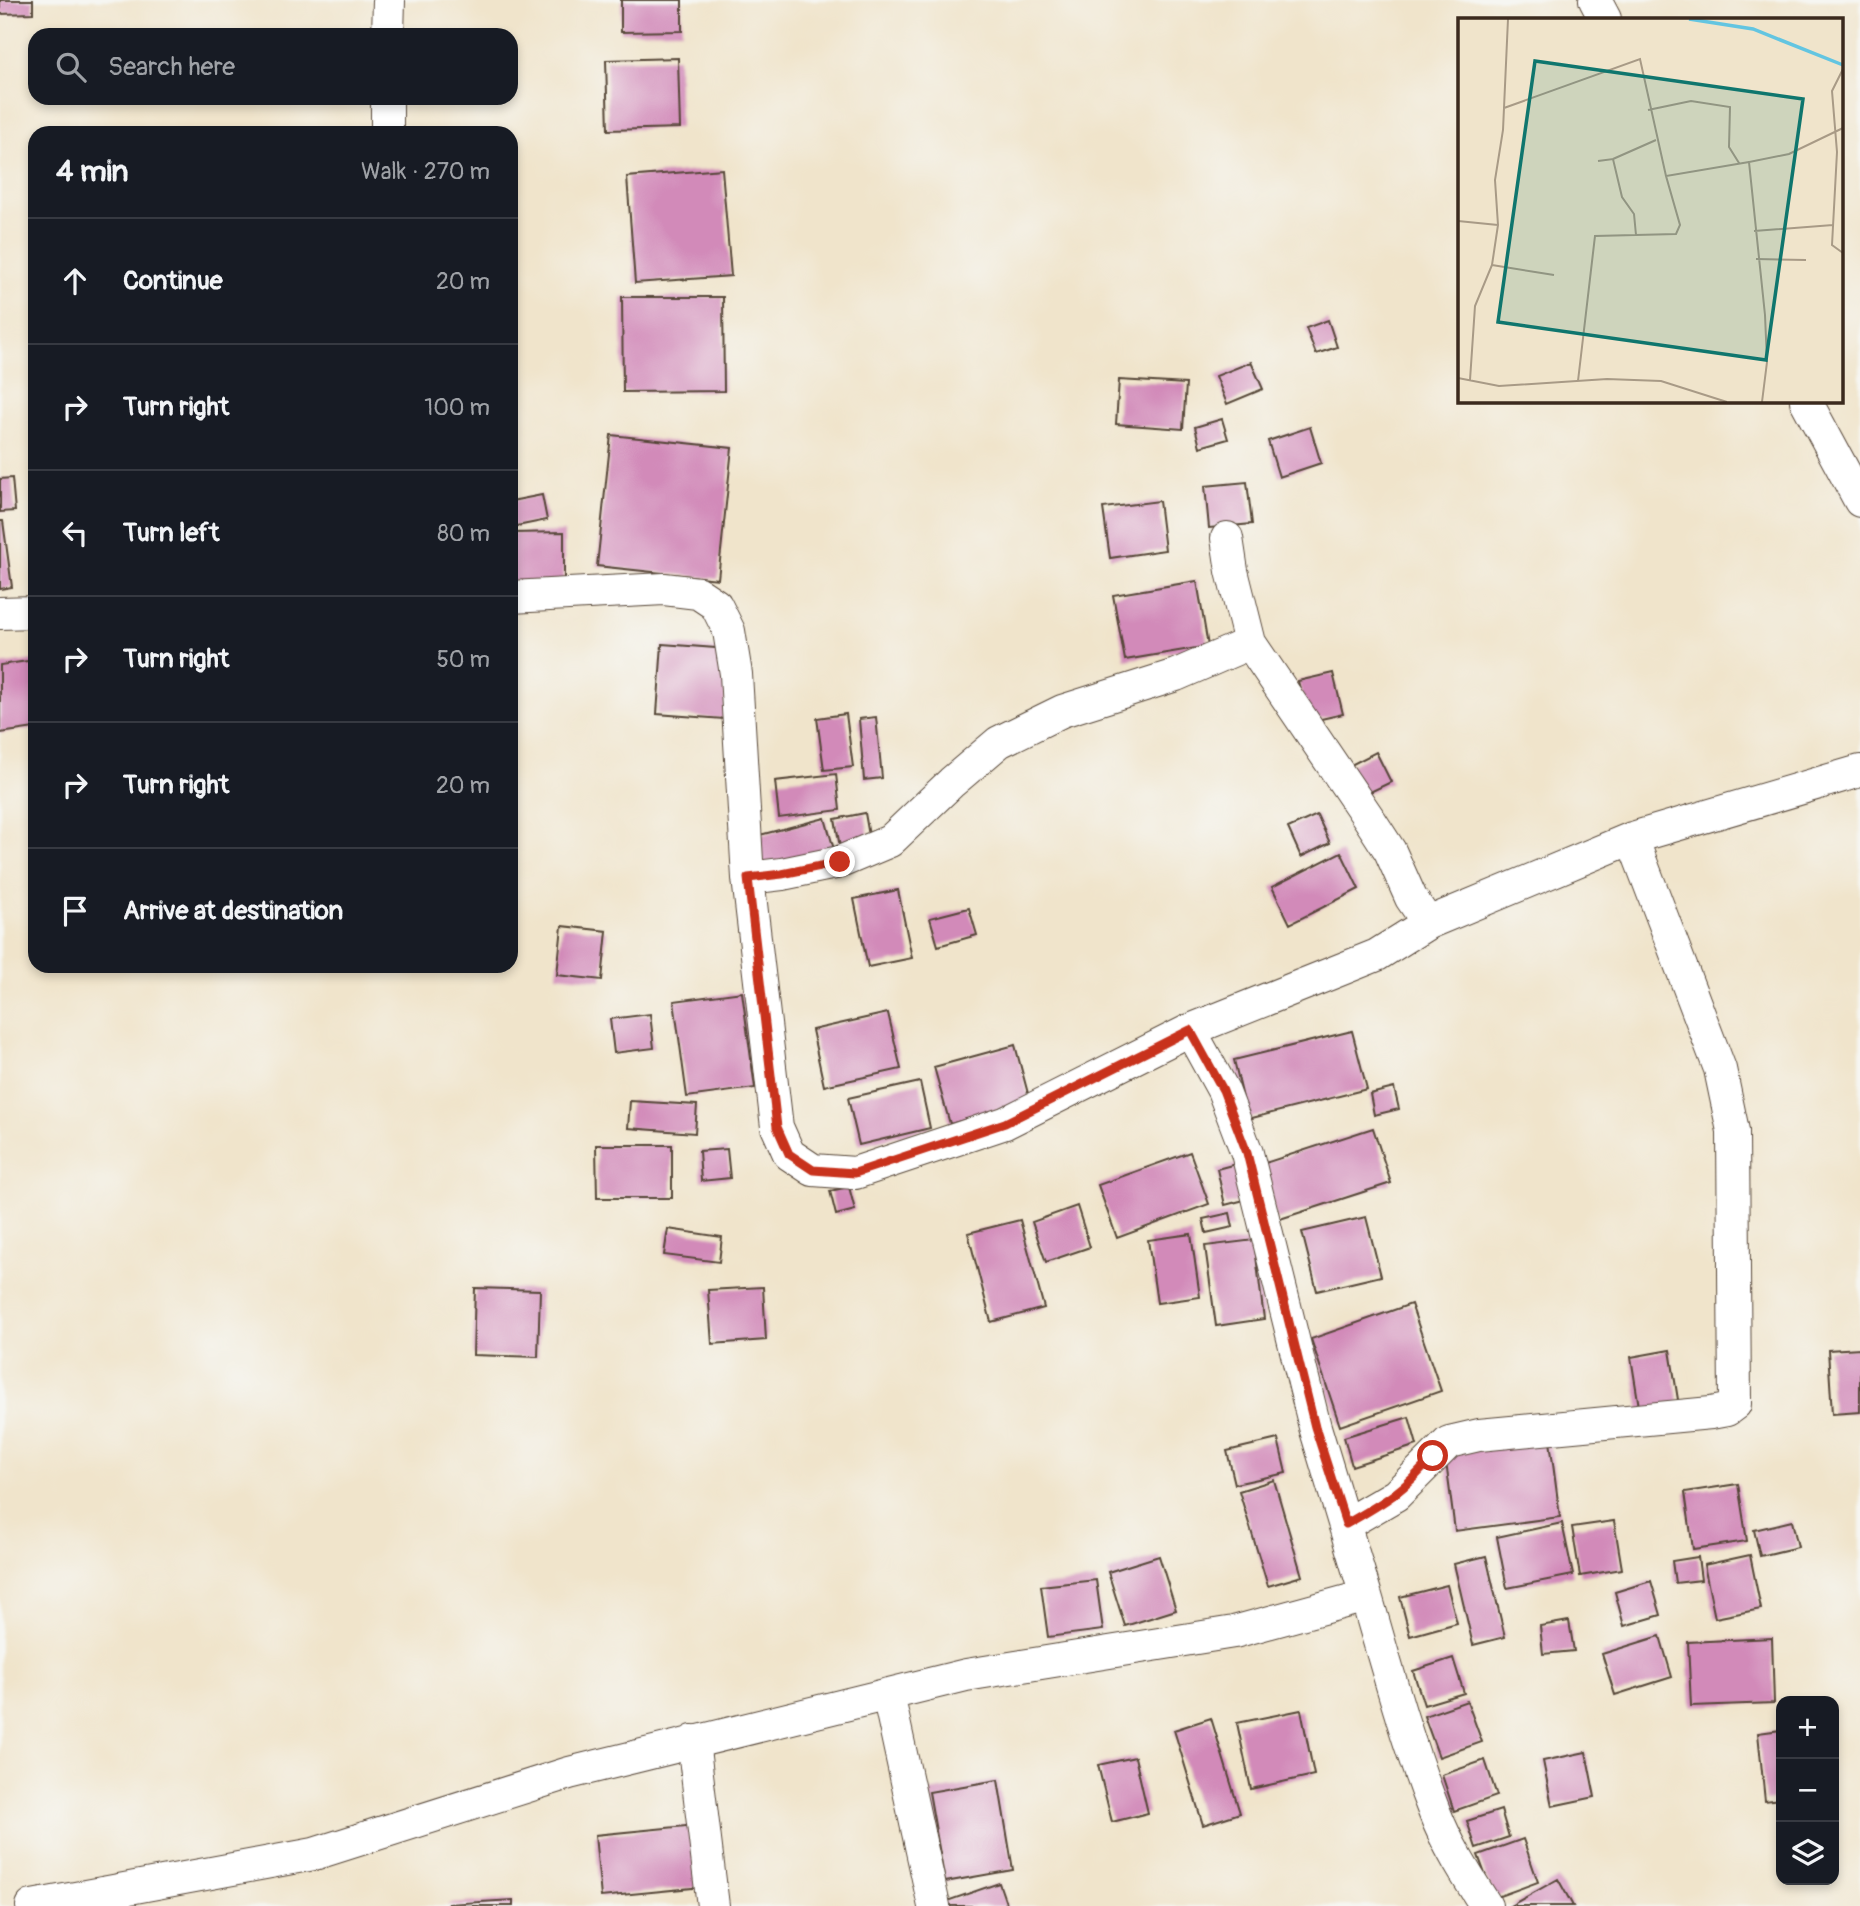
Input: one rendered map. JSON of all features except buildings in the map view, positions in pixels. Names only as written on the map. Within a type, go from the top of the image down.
[{"type":"street","points":[[388,28],[389,0]]},
{"type":"street","points":[[1595,0],[1604,18]]},
{"type":"street","points":[[387,105],[387,126]]},
{"type":"street","points":[[1807,402],[1860,501]]},
{"type":"street","points":[[1227,537],[1232,571],[1250,643],[1390,851],[1411,898],[1428,923]]},
{"type":"street","points":[[518,597],[664,589],[698,593],[716,605],[729,631],[736,674],[748,878],[777,1127],[789,1154],[813,1170],[855,1173],[1005,1123],[1190,1030],[1377,955],[1428,923],[1632,838],[1860,771]]},
{"type":"street","points":[[0,613],[28,612]]},
{"type":"street","points":[[748,878],[840,862],[890,841],[999,742],[1062,711],[1177,675],[1250,643]]},
{"type":"street","points":[[1346,1524],[1396,1495],[1449,1442],[1479,1435],[1712,1413],[1727,1410],[1735,1404],[1733,1130],[1720,1069],[1632,838]]},
{"type":"street","points":[[1190,1030],[1223,1090],[1247,1153],[1315,1427],[1393,1689],[1435,1813],[1462,1868],[1486,1906]]},
{"type":"street","points":[[32,1906],[314,1854],[569,1773],[966,1675],[1234,1632],[1366,1596]]},
{"type":"street","points":[[888,1694],[933,1906]]},
{"type":"street","points":[[693,1741],[713,1906]]},
{"type":"route","points":[[840,862],[748,878],[777,1127],[789,1154],[813,1170],[855,1173],[1005,1123],[1190,1030],[1223,1090],[1247,1153],[1315,1427],[1346,1524],[1396,1495],[1417,1476],[1433,1456]]}]
